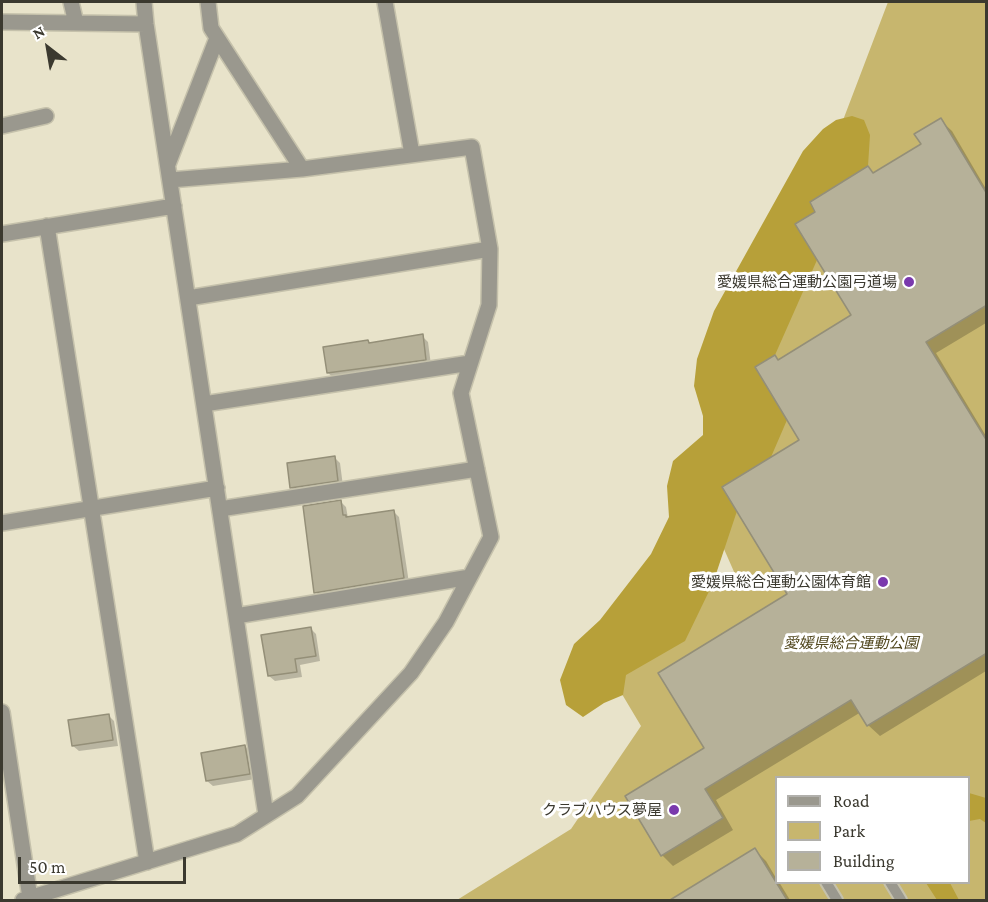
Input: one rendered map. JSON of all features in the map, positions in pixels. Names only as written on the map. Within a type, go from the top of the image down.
[{"type":"street","points":[[71,2],[76,23]]},
{"type":"street","points":[[144,2],[266,815]]},
{"type":"street","points":[[208,2],[211,28],[302,169]]},
{"type":"street","points":[[386,2],[412,154]]},
{"type":"street","points":[[2,22],[146,24]]},
{"type":"street","points":[[169,172],[217,38]]},
{"type":"street","points":[[2,126],[46,116]]},
{"type":"street","points":[[2,712],[26,899],[237,834],[297,796],[411,673],[446,622],[491,537],[461,393],[489,305],[490,249],[472,147],[302,169],[169,172]]},
{"type":"street","points":[[2,234],[174,206]]},
{"type":"street","points":[[47,226],[147,862]]},
{"type":"street","points":[[188,297],[490,249]]},
{"type":"street","points":[[204,404],[470,363]]},
{"type":"street","points":[[220,509],[477,469]]},
{"type":"street","points":[[2,523],[217,488]]},
{"type":"street","points":[[236,616],[470,576]]},
{"type":"lane","points":[[827,884],[837,900]]},
{"type":"lane","points":[[891,884],[901,900]]},
{"type":"green space","name":"愛媛県総合運動公園","points":[[888,2],[986,2],[986,900],[457,900],[571,829],[641,726],[601,659],[735,574],[694,481],[734,381],[758,264],[821,178]]},
{"type":"shaded area","points":[[852,116],[864,120],[870,135],[868,166],[810,202],[815,212],[796,224],[817,260],[775,355],[755,367],[787,420],[771,457],[737,511],[713,583],[685,641],[626,675],[623,695],[604,703],[583,717],[566,705],[560,680],[574,644],[600,620],[651,554],[669,517],[667,486],[673,461],[703,435],[703,416],[694,386],[697,359],[714,311],[803,151],[823,129],[836,120]]},
{"type":"shaded area","points":[[970,793],[986,798],[986,823],[980,819],[970,821]]},
{"type":"shaded area","points":[[927,884],[951,884],[959,900],[937,900]]},
{"type":"building","points":[[941,118],[987,194],[987,305],[926,342],[987,441],[987,653],[867,726],[851,700],[705,789],[723,818],[661,856],[625,796],[704,748],[658,673],[787,594],[722,487],[799,440],[755,367],[775,355],[778,360],[851,315],[795,224],[815,212],[810,202],[868,166],[873,173],[921,144],[914,134]]},
{"type":"building","points":[[423,334],[426,360],[327,373],[323,347],[368,340],[369,343]]},
{"type":"building","points":[[335,456],[338,481],[290,488],[287,463]]},
{"type":"building","points":[[341,500],[343,515],[346,517],[394,510],[404,578],[314,593],[303,506]]},
{"type":"building","points":[[311,627],[316,656],[295,659],[297,672],[268,676],[261,635]]},
{"type":"building","points":[[109,714],[113,740],[72,746],[68,720]]},
{"type":"building","points":[[245,745],[250,774],[206,781],[201,753]]},
{"type":"building","points":[[755,848],[775,884],[787,900],[670,900]]},
{"type":"place","name":"愛媛県総合運動公園弓道場","points":[[909,282]]},
{"type":"place","name":"愛媛県総合運動公園体育館","points":[[883,582]]},
{"type":"place","name":"クラブハウス夢屋","points":[[674,810]]}]
